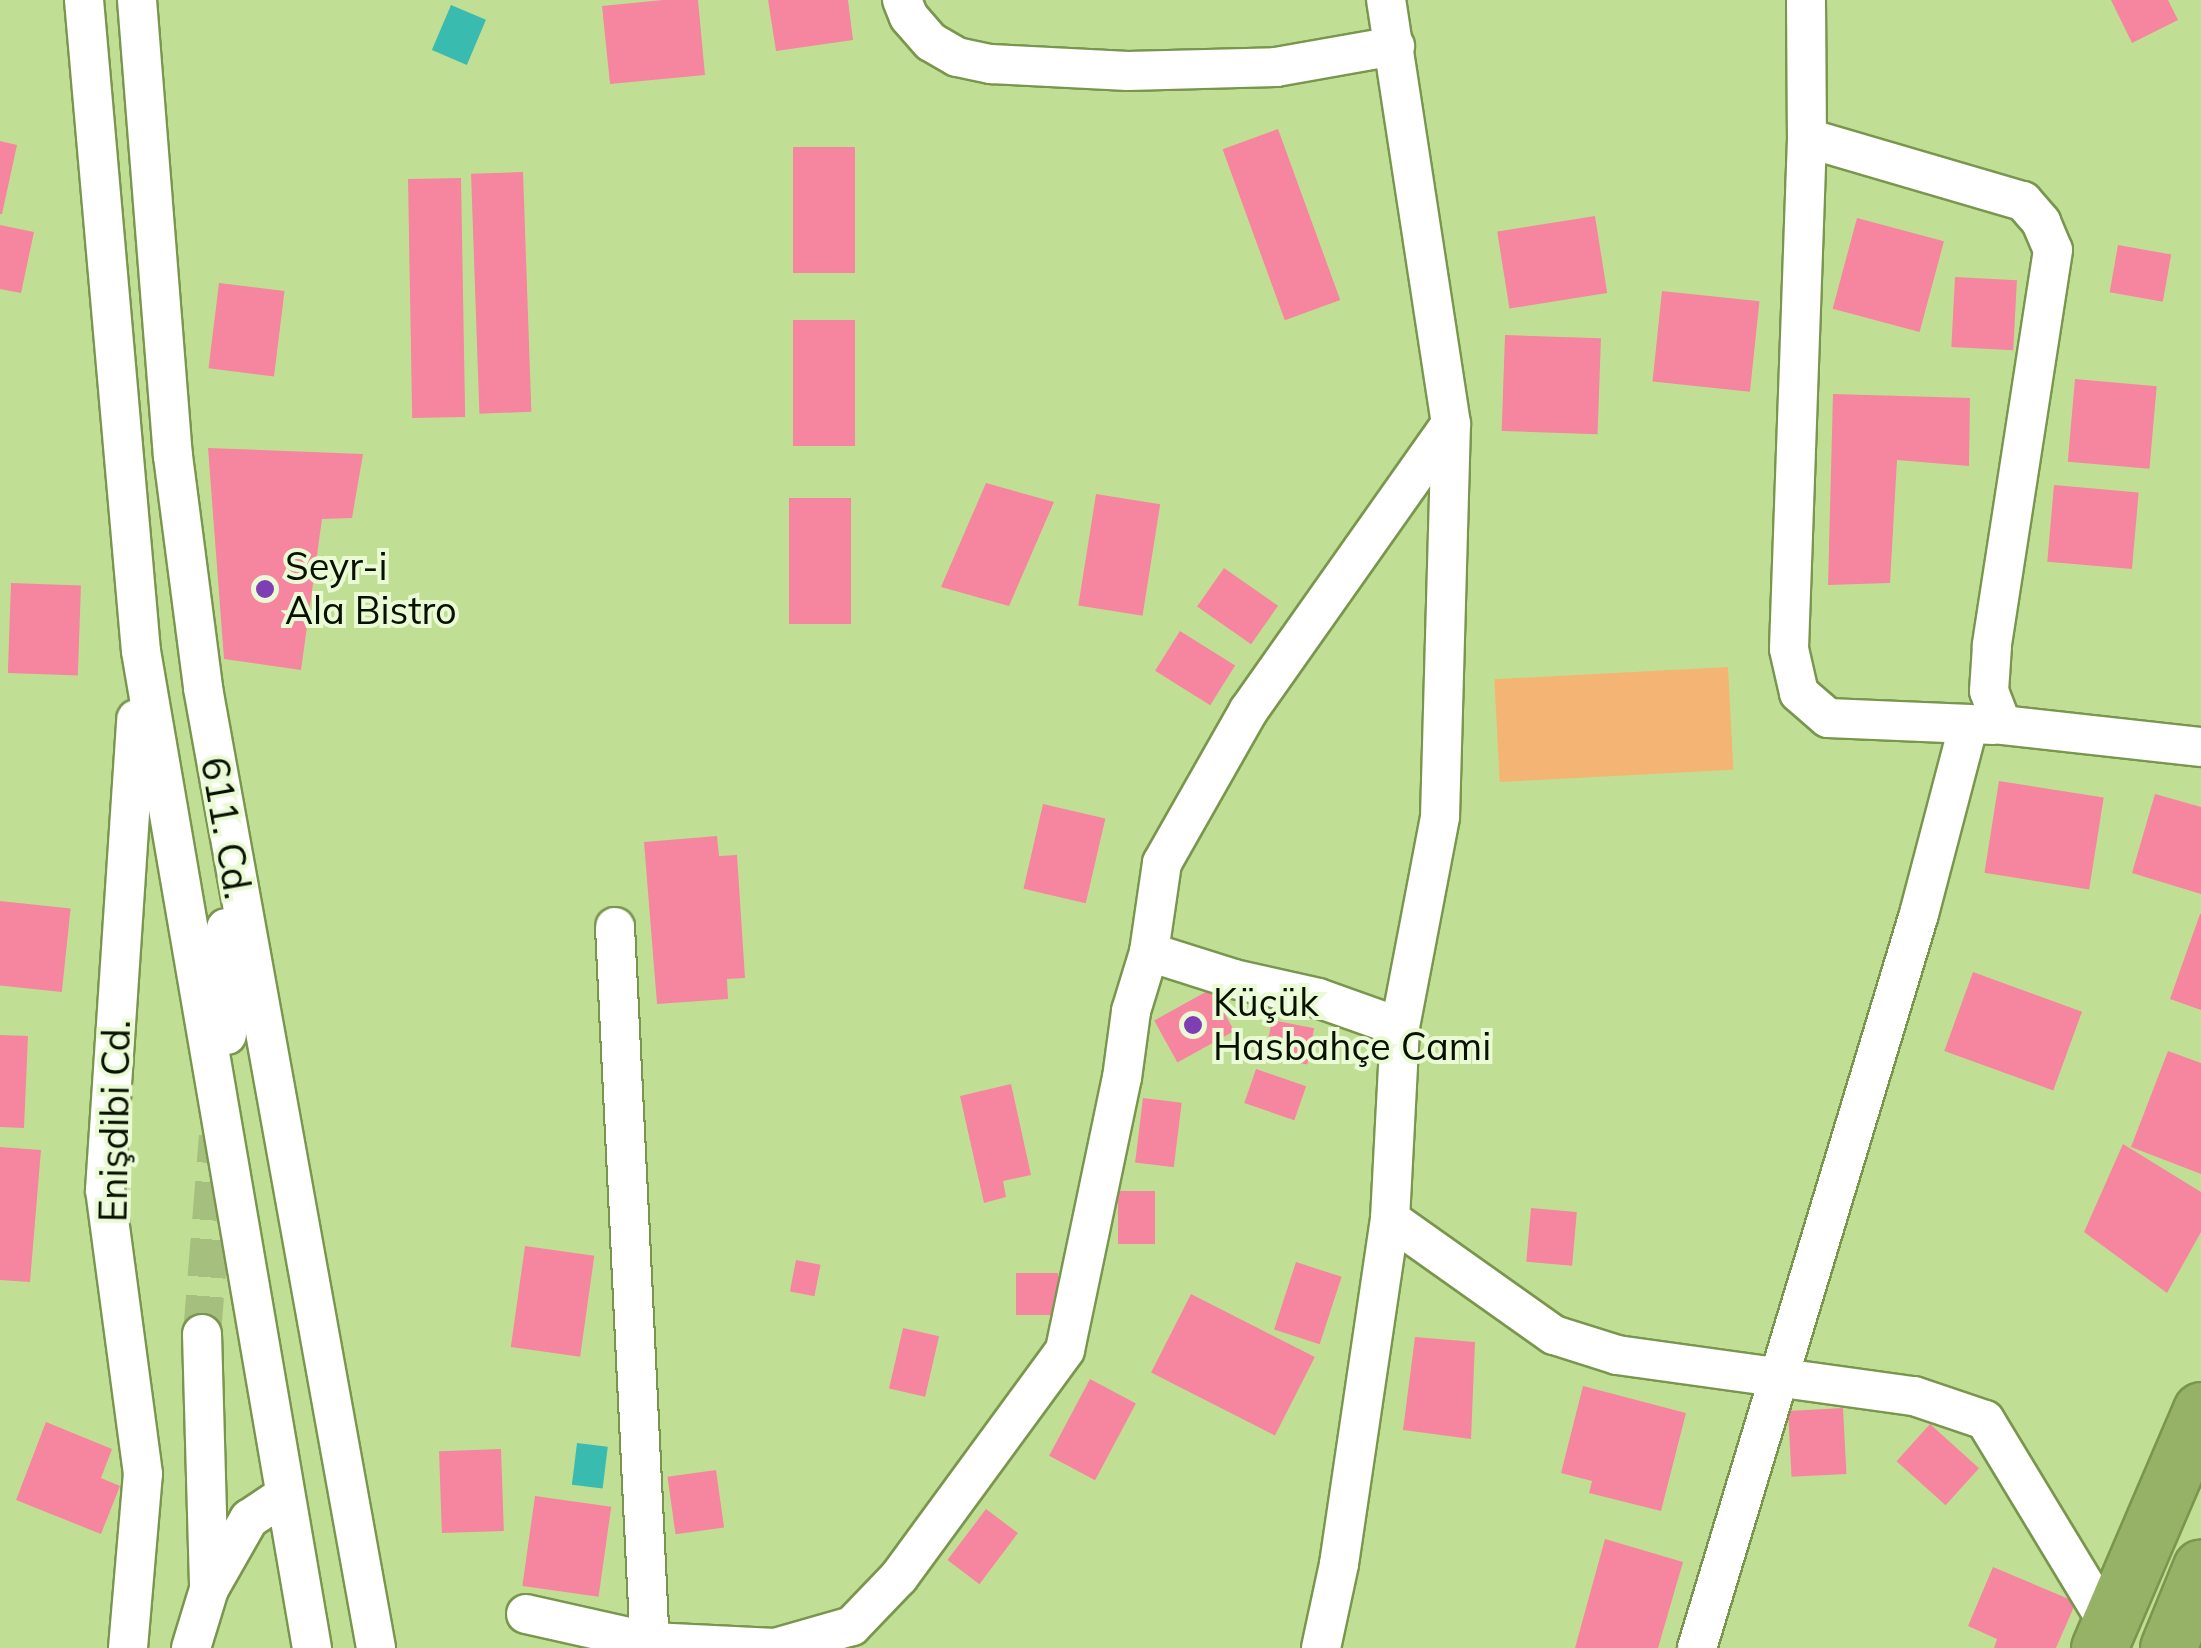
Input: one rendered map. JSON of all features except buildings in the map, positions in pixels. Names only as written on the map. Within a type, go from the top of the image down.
[{"type":"highway","points":[[2104,1637],[2201,1410]]},
{"type":"highway","points":[[2169,1648],[2201,1567]]},
{"type":"street","name":"611. Cd.","points":[[84,0],[141,652],[312,1648]]},
{"type":"street","name":"611. Cd.","points":[[137,0],[172,456],[226,833],[376,1648]]},
{"type":"street","points":[[902,0],[909,16],[931,42],[957,57],[991,64],[1128,71],[1276,68],[1395,46]]},
{"type":"street","points":[[931,42],[933,0]]},
{"type":"street","points":[[1321,1648],[1339,1564],[1390,1220],[1400,1027],[1440,817],[1451,424],[1386,0]]},
{"type":"street","points":[[1806,0],[1807,138],[1789,650],[1798,693],[1828,718],[1985,725],[2201,747]]},
{"type":"street","points":[[1697,1648],[1774,1379],[1918,914],[1985,725],[1992,646],[2053,250],[2041,222],[2024,202],[1807,138]]},
{"type":"street","points":[[526,1614],[650,1645],[774,1648],[852,1626],[899,1577],[1065,1350],[1122,1078],[1131,1011],[1149,952],[1162,864],[1249,710],[1451,424]]},
{"type":"street","name":"Enişdibi Cd.","points":[[128,1648],[143,1474],[106,1190],[141,652]]},
{"type":"street","points":[[226,833],[227,1036]]},
{"type":"street","points":[[615,927],[650,1645]]},
{"type":"street","points":[[1149,952],[1400,1027]]},
{"type":"street","points":[[1390,1220],[1554,1334],[1617,1355],[1914,1396],[1985,1420],[2104,1637]]},
{"type":"street","points":[[202,1334],[209,1589]]},
{"type":"street","points":[[192,1648],[209,1589],[249,1518],[285,1494]]},
{"type":"shaded area","points":[[1728,667],[1733,770],[1500,782],[1494,679]]},
{"type":"water","points":[[451,5],[486,20],[467,65],[432,50]]},
{"type":"water","points":[[577,1443],[608,1447],[603,1488],[572,1485]]},
{"type":"tunnel","points":[[202,1334],[218,1137]]},
{"type":"place","name":"Seyr-i Ala Bistro","points":[[265,589]]},
{"type":"place","name":"Küçük Hasbahçe Cami","points":[[1193,1025]]}]
